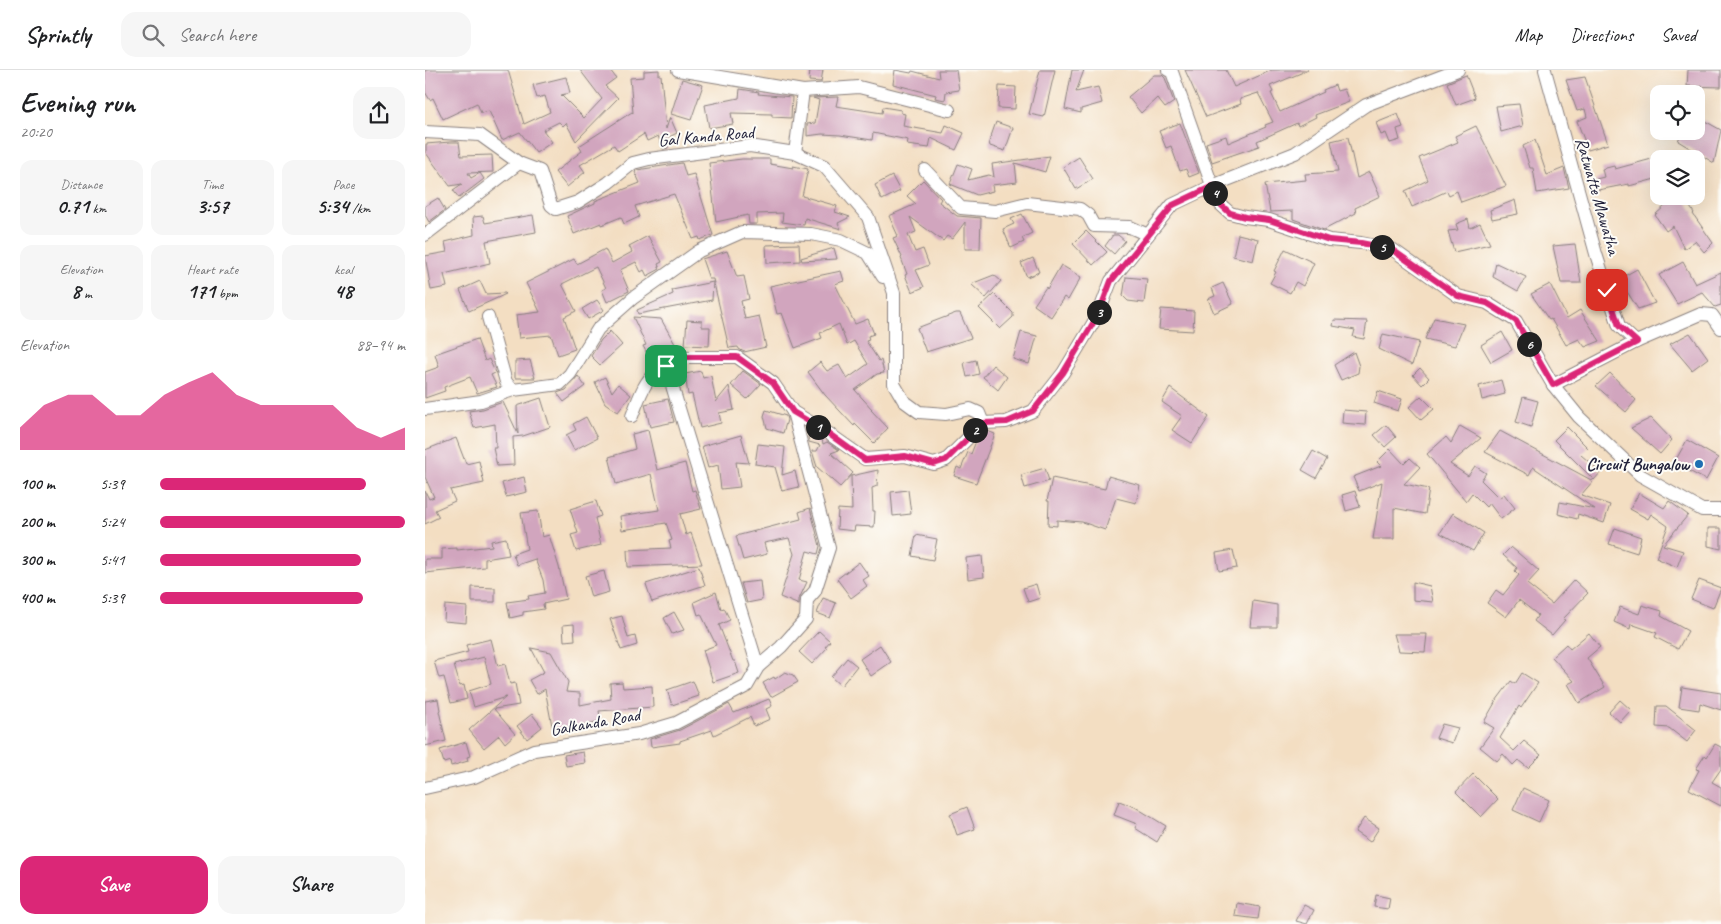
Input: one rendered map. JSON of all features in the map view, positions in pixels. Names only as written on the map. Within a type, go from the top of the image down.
[{"type":"street","points":[[678,70],[803,91],[859,87],[949,110]]},
{"type":"street","points":[[1168,70],[1172,72],[1220,204],[1230,213],[1269,220],[1329,240],[1361,243],[1391,249],[1458,296],[1487,303],[1516,321],[1553,385],[1579,416],[1640,475],[1702,510],[1721,510]]},
{"type":"street","points":[[632,416],[645,383],[656,370],[681,357],[737,357],[773,383],[793,412],[825,431],[865,460],[905,456],[934,464],[946,460],[983,423],[1007,422],[1033,411],[1063,373],[1098,315],[1111,281],[1173,205],[1213,186],[1295,153],[1366,105],[1458,70]]},
{"type":"street","name":"Ratwatte Mawatha","points":[[1547,75],[1593,245],[1619,326],[1637,342]]},
{"type":"street","points":[[795,153],[803,91]]},
{"type":"street","name":"Gal Kanda Road","points":[[425,132],[480,135],[519,163],[540,171],[551,205],[555,209],[578,202],[608,184],[633,163],[657,158],[750,146],[795,153],[824,166],[868,217],[894,293],[894,384],[904,402],[919,412],[946,414],[970,409],[979,413],[983,423]]},
{"type":"street","points":[[426,233],[519,163]]},
{"type":"street","points":[[925,170],[961,208],[995,211],[1027,203],[1080,209],[1088,216],[1094,226],[1130,227],[1149,235]]},
{"type":"street","points":[[425,409],[481,401],[513,390],[560,384],[571,374],[598,328],[633,298],[699,250],[742,232],[811,234],[841,240],[868,253],[894,293]]},
{"type":"street","points":[[1553,385],[1637,342],[1701,314],[1713,315],[1721,328]]},
{"type":"street","points":[[487,317],[506,382],[513,390]]},
{"type":"street","points":[[666,366],[757,667]]},
{"type":"street","name":"Galkanda Road","points":[[425,788],[473,777],[534,750],[639,734],[676,723],[747,686],[757,667],[781,647],[806,619],[807,600],[815,591],[829,548],[793,412]]},
{"type":"building","points":[[425,70],[508,70],[524,124],[550,112],[545,96],[537,98],[533,85],[566,77],[570,93],[561,95],[584,118],[602,99],[580,70],[610,70],[616,78],[605,86],[618,98],[576,141],[566,123],[563,126],[559,122],[543,130],[552,142],[536,153],[520,132],[502,140],[489,111],[481,113],[477,103],[443,119],[433,98],[430,100],[425,92]]},
{"type":"building","points":[[659,70],[666,129],[670,117],[677,133],[667,138],[668,148],[663,149],[658,136],[647,141],[644,134],[618,151],[614,145],[580,165],[585,172],[567,187],[555,172],[582,151],[579,146],[633,113],[630,78],[644,77],[644,71]]},
{"type":"building","points":[[810,70],[823,70],[821,82],[809,81]]},
{"type":"building","points":[[895,70],[911,73],[912,71],[939,78],[938,70],[956,70],[959,90],[946,92],[945,100],[935,98],[936,95],[893,84]]},
{"type":"building","points":[[1040,70],[1055,70],[1044,117],[1029,114]]},
{"type":"building","points":[[1072,70],[1084,70],[1076,92],[1098,87],[1102,103],[1081,109],[1081,113],[1065,109]]},
{"type":"building","points":[[1185,70],[1226,70],[1234,87],[1272,70],[1308,70],[1270,86],[1273,92],[1271,93],[1280,112],[1335,85],[1337,91],[1344,89],[1349,102],[1315,115],[1316,117],[1298,126],[1297,123],[1257,141],[1259,146],[1212,162],[1206,143],[1226,136],[1228,143],[1266,127],[1265,125],[1273,122],[1258,93],[1240,99],[1241,104],[1206,117]]},
{"type":"building","points":[[1688,70],[1721,70],[1721,87],[1687,85]]},
{"type":"building","points":[[1154,75],[1162,75],[1165,78],[1174,102],[1165,108],[1157,98],[1141,113],[1128,97]]},
{"type":"building","points":[[1466,75],[1475,98],[1456,105],[1447,83]]},
{"type":"building","points":[[1585,77],[1608,144],[1588,150],[1577,121],[1587,117],[1585,109],[1577,111],[1566,80]]},
{"type":"building","points":[[682,79],[703,85],[691,120],[671,114]]},
{"type":"building","points":[[999,86],[1016,87],[1015,109],[998,108]]},
{"type":"building","points":[[740,89],[759,92],[758,94],[792,97],[791,118],[772,117],[772,114],[731,113],[733,124],[709,128],[705,105],[739,98]]},
{"type":"building","points":[[838,97],[836,106],[882,113],[883,107],[901,110],[901,113],[905,114],[903,126],[943,133],[946,125],[964,133],[956,150],[931,138],[929,148],[907,145],[908,140],[873,133],[872,140],[840,135],[822,134],[807,136],[807,124],[815,123],[819,100],[813,98]]},
{"type":"building","points":[[1519,104],[1523,126],[1501,132],[1496,106]]},
{"type":"building","points":[[1398,114],[1403,127],[1397,129],[1400,140],[1390,143],[1386,133],[1381,135],[1376,123]]},
{"type":"building","points":[[1705,121],[1721,130],[1714,163],[1705,158],[1705,150],[1693,150],[1678,141],[1705,140]]},
{"type":"building","points":[[996,122],[1013,128],[1005,151],[990,146],[989,142]]},
{"type":"building","points":[[1180,123],[1199,173],[1189,177],[1186,169],[1180,171],[1171,146],[1166,148],[1159,131]]},
{"type":"building","points":[[1476,126],[1506,186],[1461,202],[1457,191],[1449,195],[1447,191],[1412,207],[1405,191],[1428,180],[1419,158],[1458,142],[1455,136]]},
{"type":"building","points":[[1348,137],[1357,178],[1369,172],[1380,196],[1355,208],[1356,213],[1324,230],[1293,219],[1293,211],[1270,212],[1265,184],[1306,180],[1305,174],[1338,172],[1331,141]]},
{"type":"building","points":[[1535,140],[1547,175],[1564,168],[1569,188],[1537,193],[1533,168],[1530,168],[1523,146]]},
{"type":"building","points":[[459,142],[461,156],[492,155],[493,172],[468,173],[471,178],[480,173],[484,179],[459,198],[453,190],[462,184],[450,186],[426,153],[426,144]]},
{"type":"building","points":[[1050,156],[1045,172],[1015,163],[1017,182],[992,185],[993,191],[977,195],[950,184],[958,164],[972,169],[968,180],[989,175],[994,177],[992,164]]},
{"type":"building","points":[[1079,157],[1093,179],[1076,189],[1063,167]]},
{"type":"building","points":[[742,159],[770,159],[770,164],[808,169],[802,196],[837,206],[835,212],[850,217],[838,223],[841,229],[805,218],[804,225],[782,222],[783,213],[757,214],[757,224],[749,224],[748,215],[716,222],[709,163]]},
{"type":"building","points":[[1650,159],[1650,180],[1629,186],[1629,184],[1598,190],[1596,179],[1604,177],[1602,169],[1614,166],[1615,169]]},
{"type":"building","points":[[682,163],[686,176],[694,174],[713,235],[700,240],[699,237],[693,239],[674,194],[635,206],[639,217],[624,224],[621,217],[574,234],[567,216],[595,203],[595,201],[640,183],[635,172],[637,170]]},
{"type":"building","points":[[892,176],[900,191],[882,200],[875,185]]},
{"type":"building","points":[[923,180],[941,199],[939,202],[957,216],[981,218],[980,249],[965,249],[965,222],[952,239],[947,236],[943,241],[910,217],[916,232],[908,235],[915,252],[923,249],[929,265],[916,270],[924,287],[912,292],[905,275],[907,274],[902,257],[893,238],[898,236],[889,216],[916,204],[907,196]]},
{"type":"building","points":[[438,198],[445,210],[429,222],[425,215],[425,206]]},
{"type":"building","points":[[1515,200],[1518,214],[1492,219],[1490,210]]},
{"type":"building","points":[[1666,205],[1689,205],[1713,243],[1704,252],[1695,241],[1684,249],[1673,226],[1666,231],[1655,215]]},
{"type":"building","points":[[1022,214],[1032,233],[1022,238],[1024,242],[1011,248],[1003,229],[1014,224],[1011,219]]},
{"type":"building","points":[[533,215],[536,232],[486,241],[490,263],[444,274],[447,287],[431,290],[425,256],[447,252],[445,242],[474,235],[473,217],[483,216],[485,223]]},
{"type":"building","points":[[1468,219],[1470,228],[1480,223],[1490,244],[1454,252],[1448,231],[1458,230],[1456,224]]},
{"type":"building","points":[[1086,231],[1107,252],[1093,265],[1073,244]]},
{"type":"building","points":[[1238,234],[1258,239],[1253,261],[1233,256]]},
{"type":"building","points":[[1113,235],[1118,235],[1125,241],[1114,254],[1105,246]]},
{"type":"building","points":[[648,236],[662,262],[658,264],[660,269],[647,276],[644,270],[641,272],[636,262],[620,270],[629,291],[607,302],[602,290],[606,288],[596,267],[562,284],[576,311],[564,317],[575,349],[558,355],[551,335],[519,338],[516,315],[540,312],[526,283],[574,259],[577,264],[605,249],[612,263],[632,252],[629,246]]},
{"type":"building","points":[[799,244],[800,261],[767,263],[766,245]]},
{"type":"building","points":[[1575,244],[1581,283],[1561,283],[1553,246]]},
{"type":"building","points":[[834,248],[837,259],[802,261],[801,258]]},
{"type":"building","points":[[1285,249],[1314,263],[1303,286],[1296,282],[1290,293],[1270,283]]},
{"type":"building","points":[[727,251],[737,277],[744,276],[749,299],[741,301],[745,319],[759,316],[766,347],[744,352],[738,347],[729,348],[713,279],[709,279],[702,259]]},
{"type":"building","points":[[1033,258],[1039,272],[1027,277],[1021,263]]},
{"type":"building","points":[[1683,262],[1695,284],[1721,272],[1721,305],[1715,307],[1702,292],[1677,304],[1659,275]]},
{"type":"building","points":[[1496,263],[1526,277],[1518,291],[1493,277]]},
{"type":"building","points":[[1061,265],[1081,277],[1068,300],[1064,297],[1051,317],[1034,305],[1046,287],[1047,289]]},
{"type":"building","points":[[1637,269],[1655,303],[1638,309],[1619,279]]},
{"type":"building","points":[[841,271],[844,281],[835,284],[855,324],[868,319],[874,334],[868,336],[869,340],[866,341],[879,361],[881,360],[884,373],[877,374],[855,390],[888,428],[874,443],[855,424],[854,426],[825,395],[808,372],[820,362],[827,371],[839,365],[847,379],[868,364],[854,341],[847,345],[839,324],[820,333],[822,338],[795,348],[782,313],[777,314],[770,286]]},
{"type":"building","points":[[994,275],[1001,281],[986,298],[971,284]]},
{"type":"building","points":[[1126,277],[1147,279],[1144,303],[1128,301],[1123,296]]},
{"type":"building","points":[[480,281],[486,294],[506,294],[469,311],[460,290]]},
{"type":"building","points":[[713,282],[712,300],[638,314],[637,310],[673,294],[672,290]]},
{"type":"building","points":[[1223,283],[1233,304],[1214,313],[1208,299],[1215,296],[1212,288]]},
{"type":"building","points":[[1550,284],[1567,318],[1580,310],[1600,341],[1585,347],[1579,339],[1566,345],[1551,319],[1549,320],[1531,294]]},
{"type":"building","points":[[994,294],[1013,313],[1013,317],[1000,329],[979,308]]},
{"type":"building","points":[[597,300],[604,310],[588,319],[582,309]]},
{"type":"building","points":[[1161,309],[1194,311],[1193,331],[1159,329]]},
{"type":"building","points":[[960,313],[971,338],[926,352],[917,328]]},
{"type":"building","points":[[633,317],[661,319],[675,344],[657,355],[656,353],[649,357],[643,346],[646,345]]},
{"type":"building","points":[[1434,318],[1464,324],[1455,346],[1425,339]]},
{"type":"building","points":[[687,320],[702,321],[702,327],[710,327],[709,346],[685,345]]},
{"type":"building","points":[[1334,320],[1367,321],[1364,339],[1353,337],[1355,330],[1333,326]]},
{"type":"building","points":[[610,331],[622,345],[600,365],[591,356],[601,340]]},
{"type":"building","points":[[1021,332],[1037,336],[1029,364],[1013,359]]},
{"type":"building","points":[[1502,332],[1512,350],[1491,362],[1481,345]]},
{"type":"building","points":[[1690,333],[1708,358],[1692,370],[1670,344]]},
{"type":"building","points":[[1383,334],[1419,342],[1412,365],[1379,349]]},
{"type":"building","points":[[477,339],[485,361],[489,359],[494,370],[495,373],[491,375],[497,387],[477,393],[470,377],[444,387],[445,391],[425,398],[425,372],[439,367],[435,354]]},
{"type":"building","points":[[1354,352],[1359,366],[1358,373],[1341,380],[1334,365]]},
{"type":"building","points":[[530,360],[535,378],[515,378],[515,361]]},
{"type":"building","points":[[976,360],[979,374],[967,377],[964,363]]},
{"type":"building","points":[[993,365],[1007,377],[998,390],[983,377]]},
{"type":"building","points":[[1420,368],[1429,378],[1422,385],[1413,375]]},
{"type":"building","points":[[701,371],[703,378],[711,376],[716,402],[729,386],[734,410],[719,413],[721,423],[700,428],[692,394],[688,395],[685,374]]},
{"type":"building","points":[[743,371],[761,384],[747,399],[731,385]]},
{"type":"building","points":[[1610,373],[1636,400],[1626,412],[1596,386]]},
{"type":"building","points":[[578,376],[585,386],[564,402],[557,393],[566,390]]},
{"type":"building","points":[[605,377],[612,392],[618,384],[631,395],[618,412],[605,403],[595,382]]},
{"type":"building","points":[[1501,380],[1505,394],[1482,400],[1479,386]]},
{"type":"building","points":[[1170,388],[1209,417],[1192,443],[1172,430],[1182,416],[1162,402]]},
{"type":"building","points":[[1378,391],[1402,399],[1398,411],[1374,403]]},
{"type":"building","points":[[1421,396],[1434,409],[1421,420],[1409,407]]},
{"type":"building","points":[[1523,397],[1538,401],[1531,427],[1516,422]]},
{"type":"building","points":[[541,398],[550,427],[523,436],[513,437],[514,465],[497,466],[493,448],[496,448],[495,424],[474,428],[469,411],[483,409],[503,402],[518,434],[517,406]]},
{"type":"building","points":[[668,399],[674,422],[650,427],[645,404]]},
{"type":"building","points":[[766,410],[786,416],[787,420],[783,433],[767,428],[764,416]]},
{"type":"building","points":[[1343,410],[1366,412],[1365,425],[1342,423]]},
{"type":"building","points":[[586,417],[597,438],[574,450],[566,435],[576,430],[573,424]]},
{"type":"building","points":[[1651,418],[1672,440],[1660,454],[1631,428]]},
{"type":"building","points":[[1386,425],[1396,437],[1385,447],[1374,435]]},
{"type":"building","points":[[1460,426],[1481,438],[1450,464],[1468,476],[1475,466],[1486,473],[1481,480],[1499,498],[1504,494],[1515,508],[1501,519],[1489,503],[1486,507],[1472,493],[1466,501],[1427,454],[1446,437],[1451,443]]},
{"type":"building","points":[[1567,427],[1588,448],[1581,455],[1601,472],[1594,480],[1554,440]]},
{"type":"building","points":[[648,430],[657,470],[685,463],[692,491],[695,490],[701,509],[680,514],[686,535],[691,533],[702,564],[628,567],[627,550],[671,548],[669,541],[672,540],[666,523],[622,530],[620,516],[659,510],[651,474],[616,484],[609,457],[635,449],[632,434]]},
{"type":"building","points":[[987,431],[995,434],[976,483],[954,476],[957,467],[961,469],[968,452],[971,454],[976,441]]},
{"type":"building","points":[[1500,431],[1593,481],[1581,495],[1610,505],[1604,523],[1578,514],[1577,519],[1558,514],[1560,502],[1595,509],[1533,467],[1529,475],[1485,452]]},
{"type":"building","points":[[814,434],[822,439],[823,444],[827,442],[839,450],[831,453],[853,473],[840,487],[817,467],[812,451],[817,451],[820,445],[809,442],[808,436]]},
{"type":"building","points":[[741,435],[749,463],[736,462],[740,487],[721,489],[718,465],[708,468],[702,446]]},
{"type":"building","points":[[456,438],[466,464],[479,461],[484,483],[450,490],[455,501],[435,510],[439,517],[425,524],[425,491],[429,499],[434,497],[425,477],[425,450]]},
{"type":"building","points":[[1687,440],[1718,458],[1706,480],[1674,463]]},
{"type":"building","points":[[758,444],[785,447],[782,475],[795,471],[799,487],[782,491],[775,467],[755,464]]},
{"type":"building","points":[[1390,449],[1404,464],[1410,458],[1420,467],[1404,484],[1429,489],[1425,514],[1394,508],[1394,539],[1373,539],[1382,482],[1359,491],[1353,477],[1381,466],[1377,462]]},
{"type":"building","points":[[1313,451],[1327,459],[1316,478],[1302,470]]},
{"type":"building","points":[[1045,468],[1049,481],[1025,488],[1021,475]]},
{"type":"building","points":[[878,470],[877,486],[872,488],[873,511],[875,511],[874,527],[855,526],[854,531],[837,529],[838,509],[852,510],[851,476]]},
{"type":"building","points":[[1108,476],[1140,485],[1136,503],[1116,498],[1105,530],[1082,522],[1057,520],[1057,526],[1048,525],[1049,501],[1047,501],[1052,478],[1105,489]]},
{"type":"building","points":[[524,477],[527,492],[506,497],[502,483]]},
{"type":"building","points":[[908,490],[911,514],[893,516],[891,492]]},
{"type":"building","points":[[1355,491],[1360,507],[1346,511],[1342,495]]},
{"type":"building","points":[[1639,493],[1664,508],[1669,501],[1688,515],[1663,545],[1683,551],[1677,567],[1656,558],[1668,526],[1651,514],[1648,519],[1630,509]]},
{"type":"building","points":[[596,501],[601,516],[595,518],[601,545],[576,551],[571,535],[578,533],[570,509]]},
{"type":"building","points":[[810,508],[820,546],[818,554],[807,551],[799,580],[807,582],[799,599],[799,605],[780,597],[794,554],[789,538],[764,543],[767,554],[743,560],[736,536],[801,519],[799,512]]},
{"type":"building","points":[[538,511],[542,537],[549,535],[566,599],[543,604],[544,609],[523,612],[523,615],[510,618],[507,602],[529,599],[528,596],[545,593],[543,580],[535,559],[517,565],[513,554],[527,549],[521,513]]},
{"type":"building","points":[[1453,513],[1484,533],[1473,551],[1440,533]]},
{"type":"building","points":[[1615,528],[1641,537],[1637,553],[1609,544]]},
{"type":"building","points":[[1708,528],[1721,528],[1721,549],[1708,546]]},
{"type":"building","points":[[916,535],[937,539],[933,560],[912,556]]},
{"type":"building","points":[[506,538],[509,555],[485,559],[485,567],[425,573],[425,559],[442,559],[442,549],[457,548],[457,550],[492,546],[491,541]]},
{"type":"building","points":[[1511,547],[1539,571],[1527,584],[1552,604],[1574,580],[1588,593],[1563,619],[1565,620],[1552,635],[1534,621],[1538,615],[1519,600],[1506,617],[1487,603],[1496,590],[1503,595],[1519,575],[1515,571],[1517,568],[1503,555]]},
{"type":"building","points":[[1233,550],[1237,568],[1219,571],[1216,553]]},
{"type":"building","points":[[982,556],[984,577],[968,579],[966,558]]},
{"type":"building","points":[[859,562],[869,576],[863,580],[867,586],[851,598],[837,579]]},
{"type":"building","points":[[699,567],[705,585],[652,602],[646,584]]},
{"type":"building","points":[[604,571],[609,592],[591,597],[585,576]]},
{"type":"building","points":[[1699,580],[1721,588],[1713,608],[1691,599]]},
{"type":"building","points":[[760,581],[762,600],[747,603],[741,583]]},
{"type":"building","points":[[1413,582],[1430,586],[1433,602],[1413,600]]},
{"type":"building","points":[[1036,584],[1040,598],[1028,602],[1023,588]]},
{"type":"building","points":[[472,587],[495,588],[495,602],[472,602]]},
{"type":"building","points":[[716,592],[721,609],[724,608],[730,620],[719,625],[739,673],[713,682],[703,650],[716,645],[701,614],[698,615],[694,602]]},
{"type":"building","points":[[823,598],[836,603],[830,618],[817,613]]},
{"type":"building","points":[[1253,601],[1277,605],[1277,627],[1250,627]]},
{"type":"building","points":[[445,605],[467,607],[466,623],[444,621]]},
{"type":"building","points":[[1642,605],[1662,611],[1661,616],[1688,631],[1678,649],[1655,637],[1657,633],[1631,624],[1630,629],[1614,622],[1620,607],[1639,614]]},
{"type":"building","points":[[674,612],[684,630],[672,634],[664,618]]},
{"type":"building","points":[[622,616],[628,638],[635,636],[637,645],[621,650],[610,619]]},
{"type":"building","points":[[574,624],[575,640],[564,641],[563,625]]},
{"type":"building","points":[[819,631],[830,641],[825,647],[827,648],[812,664],[799,652]]},
{"type":"building","points":[[1589,633],[1600,647],[1587,658],[1605,687],[1579,703],[1568,684],[1574,681],[1552,657],[1566,644],[1570,649]]},
{"type":"building","points":[[1394,634],[1427,634],[1425,652],[1399,651]]},
{"type":"building","points":[[491,639],[498,666],[505,664],[510,684],[515,683],[519,705],[494,709],[515,734],[505,743],[499,735],[484,748],[469,730],[506,697],[474,707],[469,691],[491,684],[484,657],[454,665],[460,686],[464,685],[467,699],[451,703],[444,677],[439,678],[434,661],[468,652],[466,645]]},
{"type":"building","points":[[880,645],[891,662],[871,676],[860,659]]},
{"type":"building","points":[[531,648],[551,652],[568,682],[566,692],[580,693],[580,705],[611,699],[610,683],[622,682],[623,688],[652,686],[653,707],[599,711],[601,721],[553,731],[545,689],[537,694],[529,680],[544,672]]},
{"type":"building","points":[[847,658],[857,666],[841,686],[831,677]]},
{"type":"building","points":[[785,672],[793,675],[798,682],[771,697],[763,683],[774,677],[775,679]]},
{"type":"building","points":[[1522,673],[1538,683],[1521,708],[1519,706],[1500,738],[1514,751],[1524,741],[1541,755],[1528,768],[1518,760],[1513,765],[1503,754],[1497,761],[1480,747],[1494,728],[1484,722],[1496,701],[1511,681],[1515,684]]},
{"type":"building","points":[[693,681],[699,696],[672,705],[667,690]]},
{"type":"building","points":[[1682,687],[1721,693],[1721,710],[1700,703],[1699,710],[1679,707]]},
{"type":"building","points":[[438,699],[446,741],[425,746],[425,701]]},
{"type":"building","points":[[769,699],[772,706],[766,709],[770,719],[754,726],[750,717],[714,735],[712,730],[680,741],[680,743],[651,747],[650,739],[680,730],[729,704],[734,713]]},
{"type":"building","points":[[1620,700],[1631,710],[1620,722],[1609,712]]},
{"type":"building","points":[[1657,706],[1666,706],[1696,730],[1687,742],[1669,728],[1656,727]]},
{"type":"building","points":[[532,714],[542,727],[527,739],[517,726]]},
{"type":"building","points":[[1442,724],[1458,728],[1452,743],[1436,738]]},
{"type":"building","points":[[466,742],[470,756],[467,757],[468,761],[451,766],[450,761],[444,763],[440,750]]},
{"type":"building","points":[[1715,744],[1721,747],[1721,769],[1712,782],[1721,787],[1721,806],[1689,789],[1699,770],[1696,769]]},
{"type":"building","points":[[583,752],[585,763],[566,766],[564,755]]},
{"type":"building","points":[[1473,774],[1498,799],[1481,817],[1456,792]]},
{"type":"building","points":[[1523,788],[1549,800],[1539,822],[1513,810]]},
{"type":"building","points":[[1119,801],[1135,807],[1166,826],[1157,842],[1135,828],[1137,824],[1114,815]]},
{"type":"building","points":[[967,807],[975,829],[957,835],[950,814]]},
{"type":"building","points":[[1364,818],[1379,828],[1370,842],[1355,832]]},
{"type":"building","points":[[1376,895],[1390,898],[1388,909],[1374,907]]},
{"type":"building","points":[[1237,903],[1260,907],[1258,919],[1235,916]]},
{"type":"building","points":[[1304,905],[1314,910],[1307,924],[1296,921]]},
{"type":"place","name":"Circuit Bungalow","points":[[1699,464]]},
{"type":"route","points":[[666,366],[681,357],[737,357],[773,383],[793,412],[825,431],[865,460],[905,456],[934,464],[946,460],[983,423],[1007,422],[1033,411],[1063,373],[1098,315],[1111,281],[1173,205],[1213,186],[1220,204],[1230,213],[1269,220],[1329,240],[1361,243],[1391,249],[1458,296],[1487,303],[1516,321],[1553,385],[1637,342],[1619,326],[1607,290]]}]
